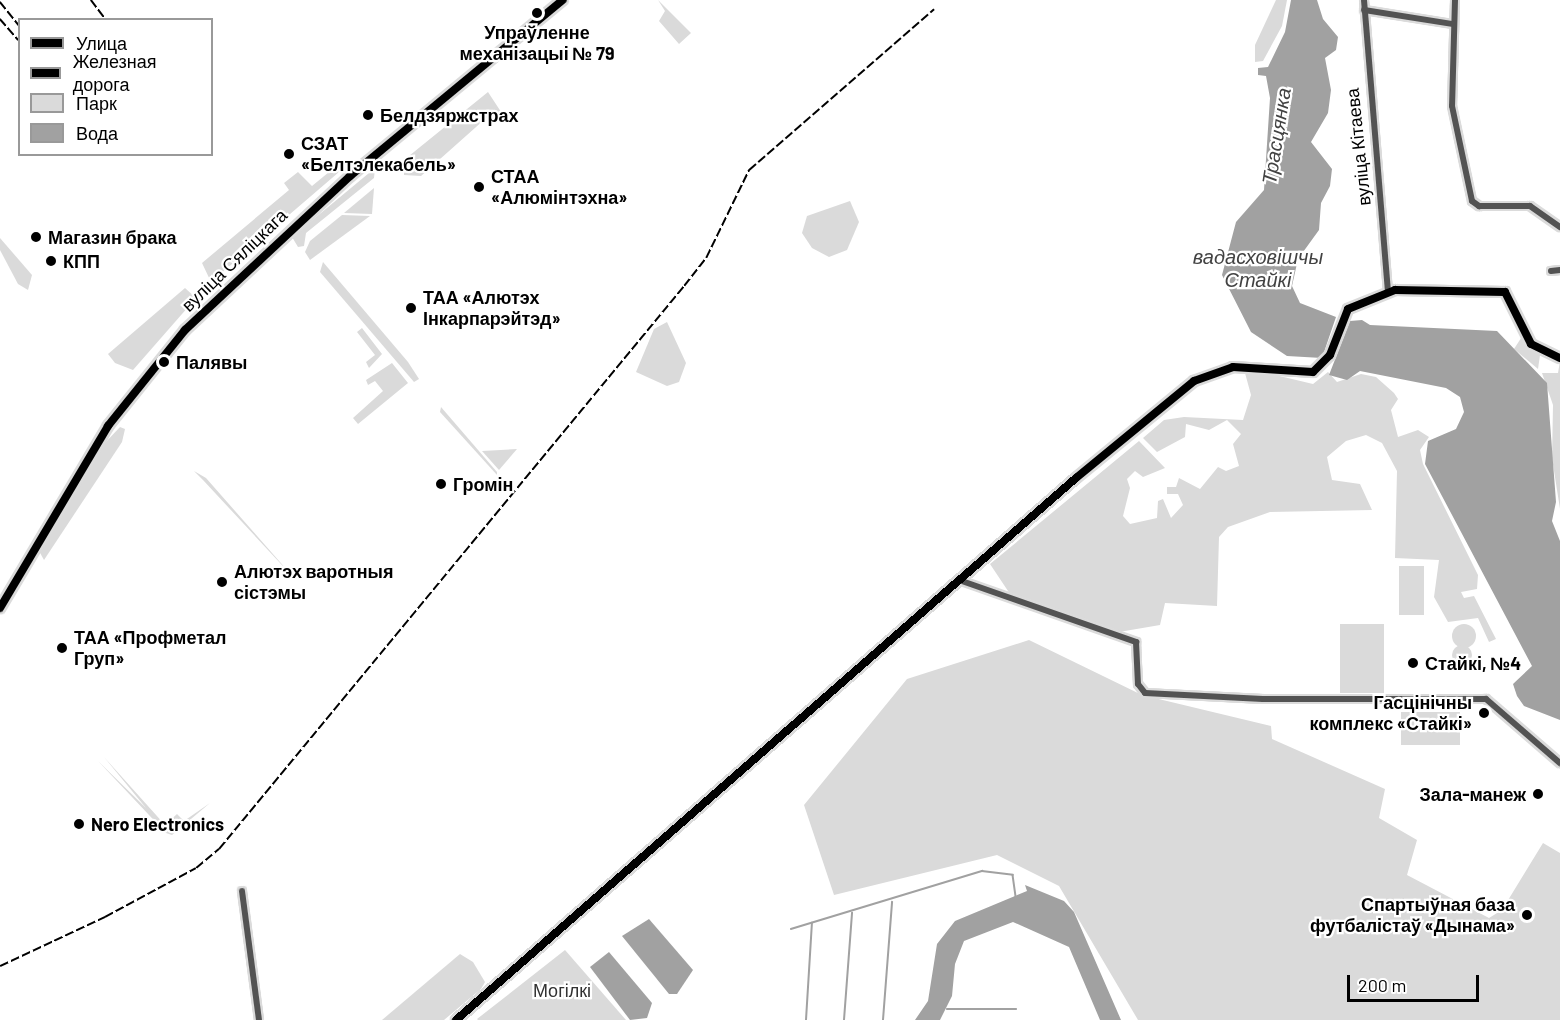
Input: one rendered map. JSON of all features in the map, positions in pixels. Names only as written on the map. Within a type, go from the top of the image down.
[{"type":"main road","name":"вуліца Сяліцкага","points":[[0,608],[108,426],[185,330],[350,176],[562,0]]},
{"type":"main road","points":[[456,1020],[959,580],[1185,387],[1233,367],[1313,372],[1330,355],[1343,315],[1388,291],[1505,292],[1531,344],[1560,358]]},
{"type":"street","name":"вуліца Кітаева","points":[[1364,0],[1388,291]]},
{"type":"street","points":[[1455,0],[1452,24],[1451,89],[1472,201],[1479,206],[1530,206],[1560,227]]},
{"type":"street","points":[[1364,10],[1452,24]]},
{"type":"street","points":[[1551,272],[1560,270]]},
{"type":"street","points":[[959,580],[1136,642],[1138,684],[1145,693],[1263,699],[1486,699],[1560,763]]},
{"type":"street","points":[[242,891],[259,1020]]},
{"type":"green space","points":[[658,0],[691,33],[679,44],[659,21],[665,11]]},
{"type":"green space","points":[[1276,0],[1287,0],[1282,26],[1263,61],[1255,62],[1255,45]]},
{"type":"green space","points":[[488,92],[507,121],[494,111],[421,176],[404,175],[404,160]]},
{"type":"green space","points":[[340,163],[339,172],[211,282],[202,263],[289,190],[284,183],[298,172],[312,186]]},
{"type":"green space","points":[[375,168],[374,178],[306,233],[304,246],[298,247],[292,237]]},
{"type":"green space","points":[[374,188],[372,214],[344,213]]},
{"type":"green space","points":[[850,201],[859,222],[847,250],[829,257],[812,248],[802,233],[807,216]]},
{"type":"green space","points":[[342,215],[370,216],[310,260],[305,252],[310,241]]},
{"type":"green space","points":[[0,238],[32,275],[28,290],[18,284],[0,250]]},
{"type":"green space","points":[[323,262],[408,362],[419,379],[414,382],[320,272]]},
{"type":"green space","points":[[185,288],[196,298],[133,370],[115,363],[108,354]]},
{"type":"green space","points":[[667,322],[686,363],[679,382],[667,386],[636,372],[654,329]]},
{"type":"green space","points":[[362,328],[382,354],[369,368],[366,362],[375,355],[357,332]]},
{"type":"green space","points":[[1523,335],[1540,355],[1538,369],[1514,349]]},
{"type":"green space","points":[[1560,361],[1560,509],[1552,458],[1553,405],[1542,373],[1558,373]]},
{"type":"green space","points":[[392,363],[408,383],[358,424],[353,418],[383,391],[375,381],[368,385],[366,380]]},
{"type":"green space","points":[[1258,371],[1313,384],[1328,372],[1337,382],[1361,374],[1376,377],[1394,393],[1398,399],[1391,410],[1398,437],[1418,430],[1429,437],[1420,450],[1423,464],[1478,575],[1477,589],[1461,592],[1464,598],[1474,596],[1496,639],[1489,642],[1478,618],[1448,622],[1434,597],[1439,560],[1395,558],[1397,471],[1382,443],[1366,435],[1346,441],[1327,457],[1332,480],[1360,484],[1372,510],[1270,512],[1228,527],[1219,537],[1217,606],[1165,603],[1160,625],[1119,632],[1014,600],[990,564],[1139,441],[1165,468],[1143,477],[1135,471],[1127,479],[1130,488],[1123,516],[1130,524],[1157,518],[1158,501],[1163,499],[1171,518],[1183,505],[1178,494],[1167,494],[1167,487],[1176,487],[1179,478],[1200,489],[1218,467],[1226,471],[1239,466],[1233,444],[1241,434],[1227,420],[1209,430],[1186,424],[1185,437],[1157,452],[1143,438],[1164,420],[1184,417],[1243,420],[1251,395],[1245,373]]},
{"type":"green space","points":[[441,407],[497,472],[497,475],[440,412]]},
{"type":"green space","points":[[120,427],[125,429],[122,442],[44,560],[39,551],[103,445]]},
{"type":"green space","points":[[517,449],[499,470],[482,451]]},
{"type":"green space","points":[[194,471],[206,478],[294,578],[203,480]]},
{"type":"green space","points":[[1399,566],[1424,566],[1424,615],[1399,615]]},
{"type":"green space","points":[[1340,624],[1384,624],[1384,693],[1340,693]]},
{"type":"green space","points":[[1464,624],[1469,625],[1475,631],[1475,641],[1469,647],[1464,648],[1459,647],[1453,641],[1452,636],[1453,631],[1459,625]]},
{"type":"green space","points":[[1029,640],[1142,695],[1271,726],[1272,739],[1385,789],[1379,818],[1417,840],[1407,875],[1489,918],[1502,910],[1543,843],[1560,853],[1560,1020],[1138,1020],[1059,886],[997,855],[834,895],[804,805],[907,679]]},
{"type":"green space","points":[[1458,645],[1466,645],[1472,651],[1472,659],[1466,665],[1458,665],[1452,659],[1452,651]]},
{"type":"green space","points":[[1401,712],[1460,712],[1460,745],[1401,745]]},
{"type":"green space","points":[[104,757],[165,825],[177,814],[184,821],[210,803],[172,835],[166,833],[98,761],[146,808]]},
{"type":"green space","name":"Могілкі","points":[[565,950],[626,1020],[477,1019]]},
{"type":"green space","points":[[460,954],[473,962],[485,982],[481,989],[444,1020],[382,1020]]},
{"type":"water","name":"вадасховішчы Стайкі","points":[[1291,0],[1317,0],[1323,19],[1338,37],[1336,50],[1325,58],[1331,90],[1328,113],[1311,142],[1332,169],[1330,186],[1321,203],[1319,230],[1298,259],[1292,286],[1300,303],[1336,317],[1322,358],[1287,356],[1251,332],[1222,275],[1236,222],[1264,190],[1270,98],[1266,76],[1258,75],[1258,68],[1268,67],[1285,32]]},
{"type":"water","name":"вадасховішчы Стайкі","points":[[1362,320],[1370,325],[1497,331],[1547,383],[1556,502],[1552,521],[1560,541],[1560,720],[1524,706],[1517,696],[1513,684],[1532,666],[1425,464],[1428,441],[1456,429],[1464,412],[1460,397],[1446,388],[1360,371],[1347,380],[1329,375],[1350,321]]},
{"type":"water","points":[[1025,885],[1064,901],[1074,912],[1121,1020],[1100,1020],[1069,947],[1013,922],[964,941],[955,964],[952,996],[940,1020],[915,1020],[928,1001],[937,944],[955,921],[1027,891]]},
{"type":"water","points":[[649,919],[693,970],[677,994],[669,994],[622,936]]},
{"type":"water","points":[[609,952],[652,1003],[647,1018],[630,1020],[590,967]]},
{"type":"waterway","points":[[791,929],[982,871],[1013,875],[1016,897]]},
{"type":"waterway","points":[[883,1020],[892,902]]},
{"type":"waterway","points":[[844,1020],[852,913]]},
{"type":"waterway","points":[[806,1020],[812,923]]},
{"type":"waterway","points":[[947,1009],[1016,1009]]},
{"type":"railway","points":[[91,0],[104,18]]},
{"type":"railway","points":[[0,2],[18,24]]},
{"type":"railway","points":[[0,966],[105,917],[196,868],[219,849],[706,258],[749,170],[934,9]]},
{"type":"railway","points":[[0,19],[18,40]]},
{"type":"place","name":"Упраўленне механізацыі № 79","points":[[537,13]]},
{"type":"place","name":"Белдзяржстрах","points":[[368,115]]},
{"type":"place","name":"СЗАТ «Белтэлекабель»","points":[[289,154]]},
{"type":"place","name":"СТАА «Алюмінтэхна»","points":[[479,187]]},
{"type":"place","name":"Магазин брака","points":[[36,237]]},
{"type":"place","name":"КПП","points":[[51,261]]},
{"type":"place","name":"ТАА «Алютэх Інкарпарэйтэд»","points":[[411,308]]},
{"type":"place","name":"Палявы","points":[[164,362]]},
{"type":"place","name":"Громін","points":[[441,484]]},
{"type":"place","name":"Алютэх варотныя сістэмы","points":[[222,582]]},
{"type":"place","name":"ТАА «Профметал Груп»","points":[[62,648]]},
{"type":"place","name":"Стайкі, №4","points":[[1413,663]]},
{"type":"place","name":"Гасцінічны комплекс «Стайкі»","points":[[1484,713]]},
{"type":"place","name":"Зала-манеж","points":[[1538,794]]},
{"type":"place","name":"Nero Electronics","points":[[79,824]]},
{"type":"place","name":"Спартыўная база футбалістаў «Дынама»","points":[[1527,915]]},
{"type":"water label","name":"Трасцянка","points":[[1276,136]]}]
